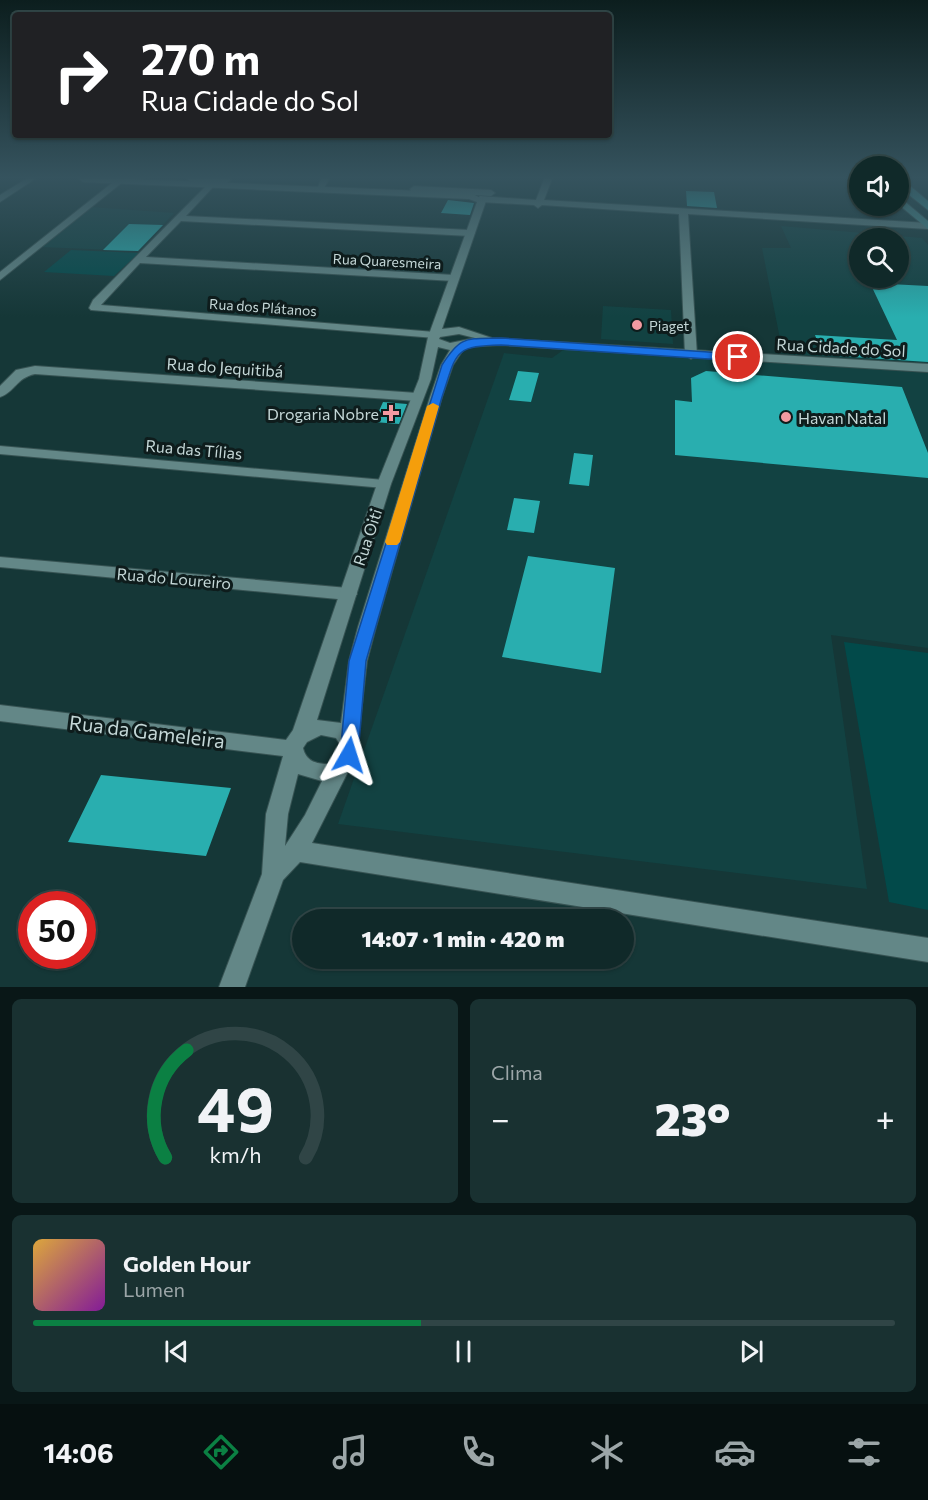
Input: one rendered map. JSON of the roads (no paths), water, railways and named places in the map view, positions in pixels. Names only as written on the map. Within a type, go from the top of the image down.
[{"type":"street","points":[[0,277],[65,225]]},
{"type":"street","points":[[139,260],[173,225]]},
{"type":"street","points":[[316,225],[470,233]]},
{"type":"street","name":"Rua Oiti","points":[[274,874],[272,845],[274,817],[384,484],[417,397],[473,225]]},
{"type":"street","points":[[684,225],[691,355]]},
{"type":"street","points":[[910,225],[928,226]]},
{"type":"street","name":"Rua Quaresmeira","points":[[139,260],[454,278]]},
{"type":"street","name":"Rua dos Plátanos","points":[[139,260],[97,302],[95,308],[435,336]]},
{"type":"street","points":[[444,312],[463,338]]},
{"type":"street","name":"Rua Cidade do Sol","points":[[435,336],[440,345],[463,338],[691,355],[928,368]]},
{"type":"street","name":"Rua Oiti","points":[[349,739],[358,661],[367,627],[436,397],[447,365],[463,338]]},
{"type":"street","name":"Rua do Jequitibá","points":[[0,393],[20,373],[30,371],[417,397]]},
{"type":"street","name":"Rua das Tílias","points":[[0,450],[384,484]]},
{"type":"street","name":"Rua do Loureiro","points":[[0,562],[348,594]]},
{"type":"street","name":"Rua da Gameleira","points":[[0,713],[296,747]]},
{"type":"street","points":[[326,726],[342,731],[349,739],[349,755],[341,765],[331,771],[314,773],[299,766],[296,747],[326,726]]},
{"type":"street","name":"Rua Oiti","points":[[232,987],[274,874],[295,851],[326,798],[341,765]]},
{"type":"street","points":[[295,851],[928,950]]},
{"type":"place","name":"Piaget","points":[[637,325]]},
{"type":"place","name":"Drogaria Nobre","points":[[391,413]]},
{"type":"place","name":"Havan Natal","points":[[786,417]]}]
